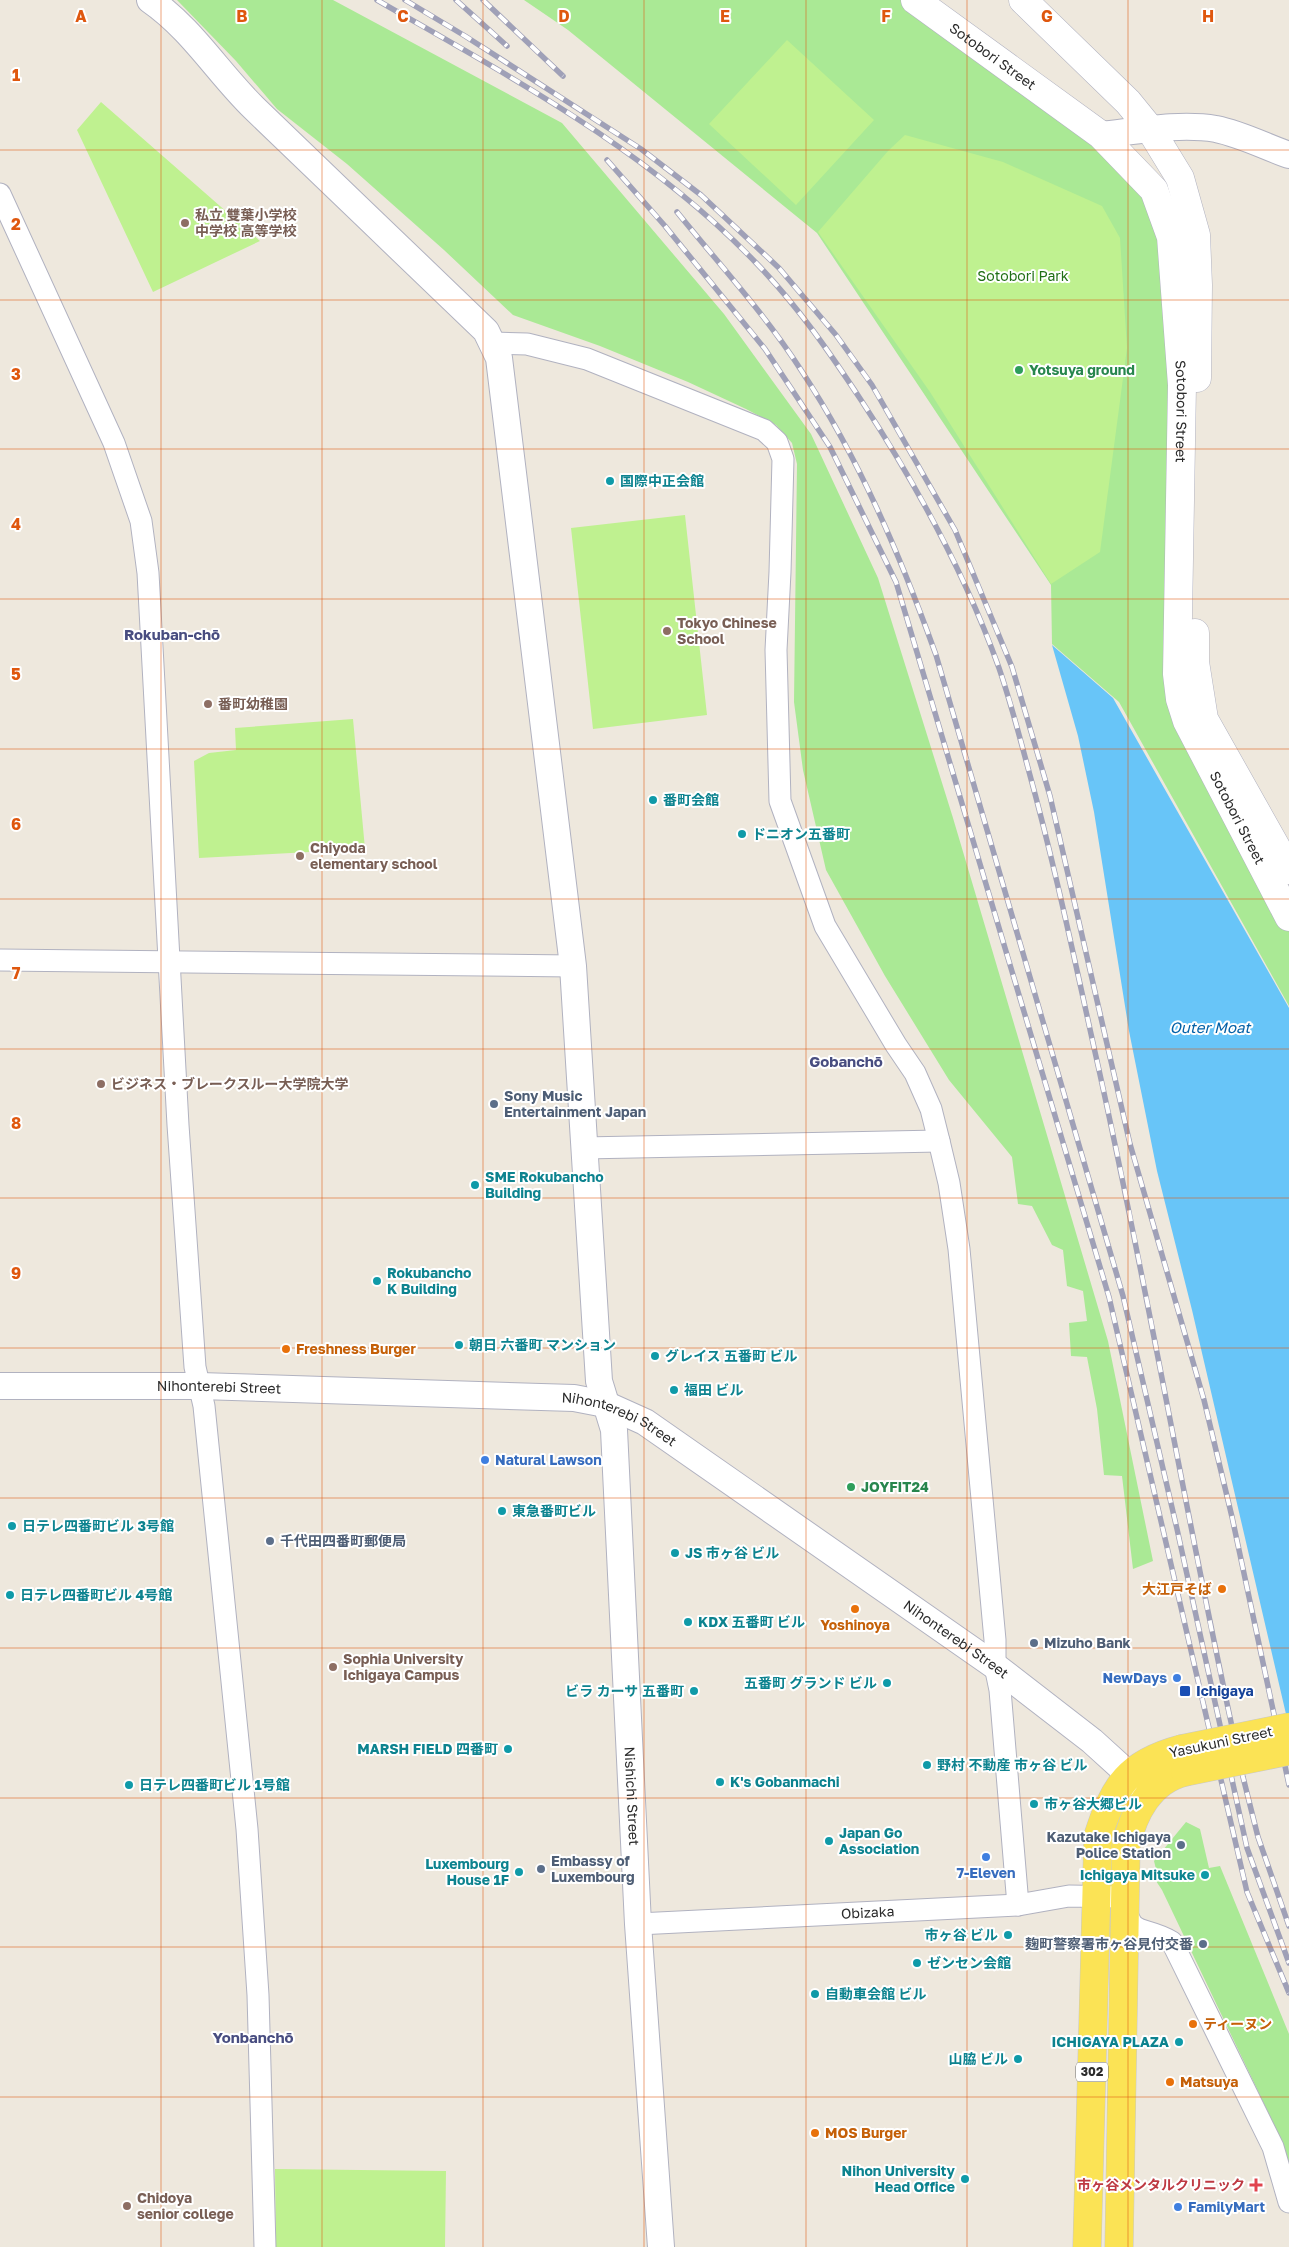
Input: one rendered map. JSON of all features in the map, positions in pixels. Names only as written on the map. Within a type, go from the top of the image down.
[{"type":"main road","name":"Sotobori Street","points":[[915,0],[1101,135],[1154,190],[1171,237],[1182,386],[1177,674],[1180,699],[1187,721],[1289,917]]},
{"type":"main road","name":"Sotobori Street","points":[[1023,0],[1128,102],[1150,129],[1180,178],[1196,235],[1198,285],[1195,662],[1204,718],[1289,870]]},
{"type":"main road","name":"Yasukuni Street","points":[[1170,1774],[1289,1727]]},
{"type":"main road","name":"Yasukuni Street","points":[[1087,2247],[1098,1836],[1112,1801],[1129,1774],[1147,1761],[1170,1774],[1289,1751]]},
{"type":"main road","name":"302","points":[[1119,2247],[1126,1846],[1136,1816],[1170,1774]]},
{"type":"street","name":"Nishichi Street","points":[[150,0],[167,12],[200,45],[252,106],[486,331],[499,358],[573,966],[582,1148],[599,1381],[614,1430],[638,1924],[661,2247]]},
{"type":"street","points":[[1101,135],[1150,129],[1198,127],[1218,130],[1289,155]]},
{"type":"street","points":[[2,204],[114,443],[141,521],[148,573],[171,962],[178,1124],[195,1367],[204,1406],[247,1828],[258,2005],[265,2247]]},
{"type":"street","points":[[492,342],[527,344],[587,359],[764,430],[777,442],[783,459],[776,650],[780,801],[825,926],[896,1045],[915,1073],[931,1109],[939,1141],[959,1248],[995,1640],[995,1666],[1000,1690],[1018,1905]]},
{"type":"street","points":[[0,960],[573,966]]},
{"type":"street","points":[[582,1148],[939,1141]]},
{"type":"street","name":"Nihonterebi Street","points":[[0,1386],[200,1386],[574,1398],[605,1404],[645,1422],[995,1666],[1080,1731],[1129,1774],[1170,1774]]},
{"type":"street","name":"Obizaka","points":[[638,1924],[1018,1905],[1069,1896],[1125,1897]]},
{"type":"street","points":[[1125,1897],[1126,1916],[1131,1925],[1140,1930],[1160,1935],[1172,1942],[1272,2147],[1289,2202]]},
{"type":"green space","points":[[177,0],[333,0],[562,123],[724,314],[811,434],[878,578],[953,818],[1108,1341],[1153,1561],[1133,1569],[1122,1476],[1104,1475],[1097,1409],[1087,1357],[1071,1356],[1069,1323],[1087,1321],[1083,1291],[1067,1286],[1063,1250],[1052,1245],[1032,1206],[1018,1204],[1012,1157],[949,1080],[885,976],[826,870],[803,770],[794,702],[797,464],[792,443],[776,425],[688,382],[600,346],[513,315],[444,250],[347,164],[277,109],[236,61]]},
{"type":"green space","name":"Sotobori Park","points":[[524,0],[903,0],[1135,175],[1171,237],[1173,703],[1289,921],[1289,1006],[1119,702],[1052,644],[1051,585],[817,233],[568,30]]},
{"type":"green space","points":[[787,40],[874,120],[796,205],[709,124]]},
{"type":"green space","points":[[101,102],[260,241],[153,292],[77,130]]},
{"type":"green space","name":"Yotsuya ground","points":[[905,135],[1003,162],[1102,206],[1120,238],[1127,348],[1100,552],[1051,584],[930,392],[818,232],[888,151]]},
{"type":"green space","points":[[685,515],[707,715],[593,729],[571,528]]},
{"type":"green space","points":[[353,719],[365,849],[199,858],[194,761],[209,753],[236,750],[235,728]]},
{"type":"green space","points":[[1186,1822],[1200,1829],[1209,1868],[1220,1866],[1289,2034],[1289,2169],[1276,2129],[1156,1881],[1158,1877],[1154,1861]]},
{"type":"green space","points":[[275,2169],[446,2171],[445,2247],[276,2247]]},
{"type":"water","name":"Outer Moat","points":[[1052,645],[1113,698],[1289,1008],[1289,1727],[1192,1310],[1157,1171],[1129,1031],[1094,812],[1078,736]]},
{"type":"railway","points":[[377,0],[579,120],[627,152],[718,225],[760,267],[826,348],[901,464],[955,564],[986,633],[1003,680],[1046,839],[1115,1142],[1223,1686],[1243,1777],[1258,1837],[1289,1926]]},
{"type":"railway","points":[[405,0],[465,36],[641,149],[701,195],[779,268],[836,335],[872,385],[955,530],[1012,667],[1050,796],[1130,1144],[1204,1400],[1232,1517],[1289,1785]]},
{"type":"railway","points":[[456,0],[507,46]]},
{"type":"railway","points":[[483,0],[563,76]]},
{"type":"railway","points":[[607,160],[665,226],[765,349],[830,447],[896,582],[1109,1297],[1247,1892],[1289,1993]]},
{"type":"railway","points":[[677,212],[741,289],[787,349],[842,438],[893,545],[936,655],[1123,1296],[1177,1529],[1247,1848],[1289,1963]]},
{"type":"place","name":"私立 雙葉小学校 中学校 高等学校","points":[[185,223]]},
{"type":"place","name":"Yotsuya ground","points":[[1019,370]]},
{"type":"place","name":"国際中正会館","points":[[610,481]]},
{"type":"place","name":"Tokyo Chinese School","points":[[667,631]]},
{"type":"place","name":"番町幼稚園","points":[[208,704]]},
{"type":"place","name":"番町会館","points":[[653,800]]},
{"type":"place","name":"ドニオン五番町","points":[[742,834]]},
{"type":"place","name":"Chiyoda elementary school","points":[[300,856]]},
{"type":"place","name":"ビジネス・ブレークスルー大学院大学","points":[[101,1084]]},
{"type":"place","name":"Sony Music Entertainment Japan","points":[[494,1104]]},
{"type":"place","name":"SME Rokubancho Building","points":[[475,1185]]},
{"type":"place","name":"Rokubancho K Building","points":[[377,1281]]},
{"type":"place","name":"朝日 六番町 マンション","points":[[459,1345]]},
{"type":"place","name":"Freshness Burger","points":[[286,1349]]},
{"type":"place","name":"グレイス 五番町 ビル","points":[[655,1356]]},
{"type":"place","name":"福田 ビル","points":[[674,1390]]},
{"type":"place","name":"Natural Lawson","points":[[485,1460]]},
{"type":"place","name":"JOYFIT24","points":[[851,1487]]},
{"type":"place","name":"東急番町ビル","points":[[502,1511]]},
{"type":"place","name":"日テレ四番町ビル 3号館","points":[[12,1526]]},
{"type":"place","name":"千代田四番町郵便局","points":[[270,1541]]},
{"type":"place","name":"JS 市ヶ谷 ビル","points":[[675,1553]]},
{"type":"place","name":"大江戸そば","points":[[1222,1589]]},
{"type":"place","name":"日テレ四番町ビル 4号館","points":[[10,1595]]},
{"type":"place","name":"Yoshinoya","points":[[855,1609]]},
{"type":"place","name":"KDX 五番町 ビル","points":[[688,1622]]},
{"type":"place","name":"Mizuho Bank","points":[[1034,1643]]},
{"type":"place","name":"Sophia University Ichigaya Campus","points":[[333,1667]]},
{"type":"place","name":"NewDays","points":[[1177,1678]]},
{"type":"place","name":"五番町 グランド ビル","points":[[887,1683]]},
{"type":"place","name":"ビラ カーサ 五番町","points":[[694,1691]]},
{"type":"place","name":"Ichigaya","points":[[1185,1691]]},
{"type":"place","name":"MARSH FIELD 四番町","points":[[508,1749]]},
{"type":"place","name":"野村 不動産 市ヶ谷 ビル","points":[[927,1765]]},
{"type":"place","name":"K's Gobanmachi","points":[[720,1782]]},
{"type":"place","name":"日テレ四番町ビル 1号館","points":[[129,1785]]},
{"type":"place","name":"市ヶ谷大郷ビル","points":[[1034,1804]]},
{"type":"place","name":"Japan Go Association","points":[[829,1841]]},
{"type":"place","name":"Kazutake Ichigaya Police Station","points":[[1181,1845]]},
{"type":"place","name":"7-Eleven","points":[[986,1857]]},
{"type":"place","name":"Embassy of Luxembourg","points":[[541,1869]]},
{"type":"place","name":"Luxembourg House 1F","points":[[519,1872]]},
{"type":"place","name":"Ichigaya Mitsuke","points":[[1205,1875]]},
{"type":"place","name":"市ヶ谷 ビル","points":[[1008,1935]]},
{"type":"place","name":"麹町警察署市ヶ谷見付交番","points":[[1203,1944]]},
{"type":"place","name":"ゼンセン会館","points":[[917,1963]]},
{"type":"place","name":"自動車会館 ビル","points":[[815,1994]]},
{"type":"place","name":"ティーヌン","points":[[1193,2024]]},
{"type":"place","name":"ICHIGAYA PLAZA","points":[[1179,2042]]},
{"type":"place","name":"山脇 ビル","points":[[1018,2059]]},
{"type":"place","name":"Matsuya","points":[[1170,2082]]},
{"type":"place","name":"MOS Burger","points":[[815,2133]]},
{"type":"place","name":"Nihon University Head Office","points":[[965,2179]]},
{"type":"place","name":"市ヶ谷メンタルクリニック","points":[[1256,2185]]},
{"type":"place","name":"Chidoya senior college","points":[[127,2206]]},
{"type":"place","name":"FamilyMart","points":[[1178,2207]]},
{"type":"district","name":"Rokuban-chō","points":[[172,635]]},
{"type":"district","name":"Gobanchō","points":[[846,1062]]},
{"type":"district","name":"Yonbanchō","points":[[253,2038]]}]
